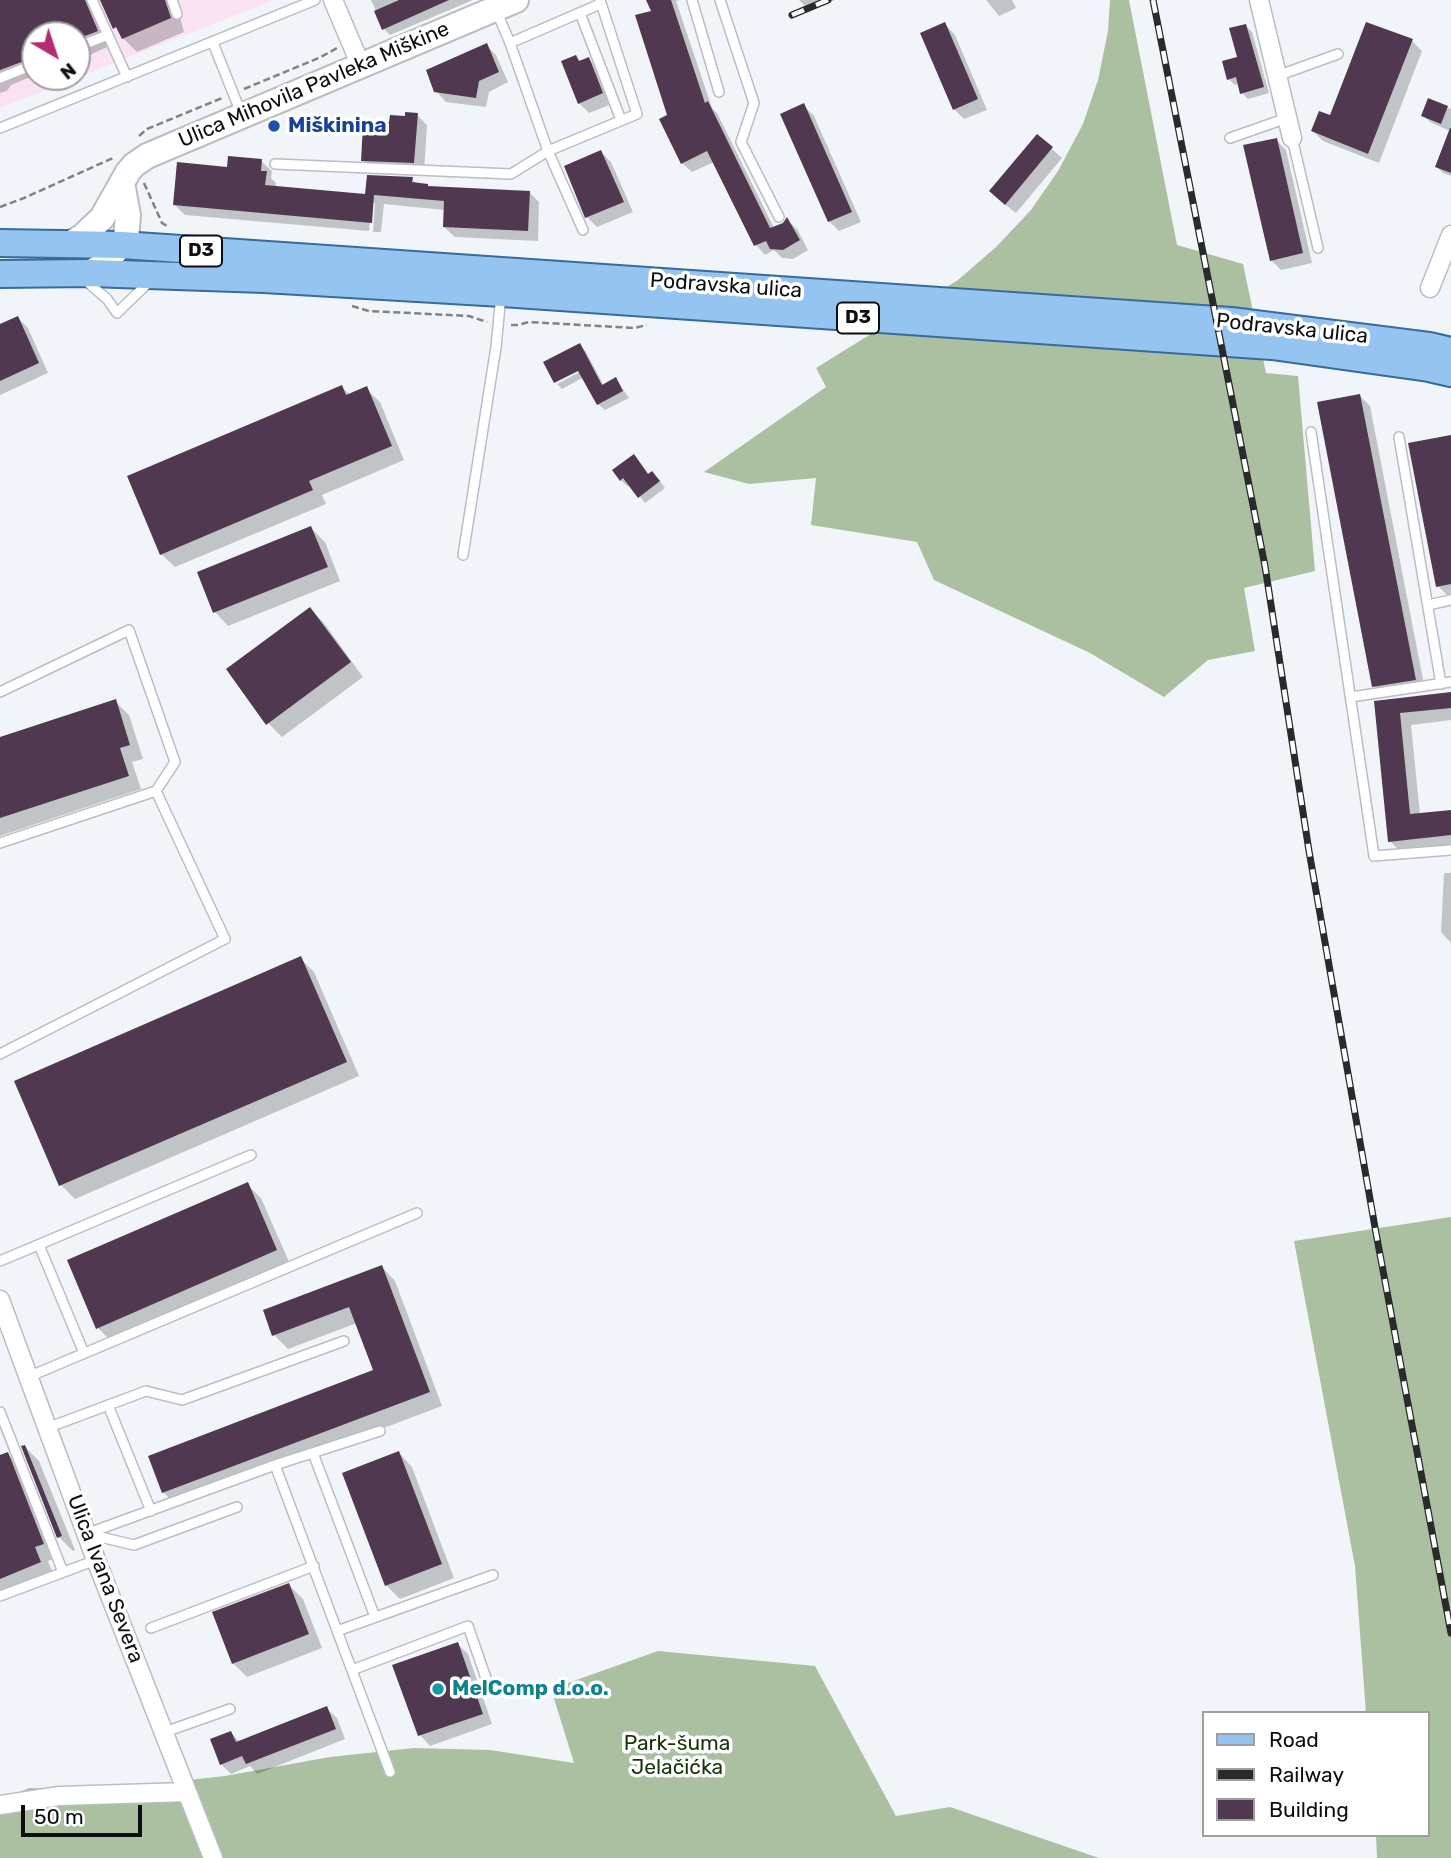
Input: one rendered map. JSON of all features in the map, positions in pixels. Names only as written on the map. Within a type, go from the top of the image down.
[{"type":"main road","name":"Podravska ulica","points":[[0,243],[122,245],[1242,322],[1451,351]]},
{"type":"main road","name":"Podravska ulica","points":[[0,274],[159,275],[502,293],[1272,346],[1451,373]]},
{"type":"street","points":[[333,0],[361,66]]},
{"type":"street","points":[[1259,0],[1292,138]]},
{"type":"street","name":"Ulica Mihovila Pavleka Miškine","points":[[71,243],[102,218],[134,165],[238,104],[361,66],[506,4]]},
{"type":"street","points":[[81,273],[106,263],[122,245],[128,228],[128,215],[122,183]]},
{"type":"street","points":[[128,215],[138,228],[163,249]]},
{"type":"street","points":[[1430,288],[1451,235]]},
{"type":"street","name":"Ulica Ivana Severa","points":[[0,1300],[86,1534],[213,1858]]},
{"type":"street","points":[[0,1805],[59,1796],[187,1792]]},
{"type":"lane","points":[[92,0],[127,77]]},
{"type":"lane","points":[[172,0],[177,14]]},
{"type":"lane","points":[[0,128],[315,0]]},
{"type":"lane","points":[[692,0],[719,92]]},
{"type":"lane","points":[[720,0],[754,103],[741,142],[779,217]]},
{"type":"lane","points":[[275,164],[511,174],[548,151],[637,114],[600,2],[510,43]]},
{"type":"lane","points":[[506,4],[510,43],[548,151],[583,230]]},
{"type":"lane","points":[[580,13],[621,120]]},
{"type":"lane","points":[[91,42],[108,35]]},
{"type":"lane","points":[[213,43],[238,104]]},
{"type":"lane","points":[[1277,76],[1338,54]]},
{"type":"lane","points":[[0,78],[21,70]]},
{"type":"lane","points":[[1230,138],[1287,118]]},
{"type":"lane","points":[[1292,138],[1318,248]]},
{"type":"lane","points":[[81,273],[117,313],[142,287],[159,275]]},
{"type":"lane","points":[[463,555],[502,293]]},
{"type":"lane","points":[[1311,432],[1374,856],[1451,850]]},
{"type":"lane","points":[[1351,697],[1446,683],[1428,605],[1399,437]]},
{"type":"lane","points":[[1428,605],[1451,600]]},
{"type":"lane","points":[[0,692],[129,630],[175,762],[156,791],[0,843]]},
{"type":"lane","points":[[0,1054],[225,939],[156,791]]},
{"type":"lane","points":[[0,1261],[251,1155]]},
{"type":"lane","points":[[29,1377],[417,1213]]},
{"type":"lane","points":[[39,1245],[84,1353]]},
{"type":"lane","points":[[47,1428],[146,1391],[182,1400],[344,1340]]},
{"type":"lane","points":[[108,1405],[151,1511]]},
{"type":"lane","points":[[0,1412],[63,1572]]},
{"type":"lane","points":[[86,1534],[275,1465],[380,1431]]},
{"type":"lane","points":[[313,1453],[375,1617]]},
{"type":"lane","points":[[275,1465],[390,1772]]},
{"type":"lane","points":[[86,1534],[134,1545],[237,1507]]},
{"type":"lane","points":[[0,1596],[96,1560]]},
{"type":"lane","points":[[151,1628],[314,1566]]},
{"type":"lane","points":[[337,1631],[493,1575]]},
{"type":"lane","points":[[352,1670],[468,1626],[488,1684]]},
{"type":"lane","points":[[165,1732],[230,1709]]},
{"type":"path","points":[[132,141],[147,129],[238,104],[350,40]]},
{"type":"path","points":[[0,206],[105,163],[121,153]]},
{"type":"shaded area","points":[[0,0],[274,0],[91,72],[91,21],[21,21],[21,91],[43,91],[0,108]]},
{"type":"green space","points":[[1110,0],[1129,0],[1177,245],[1243,264],[1266,373],[1298,376],[1315,571],[1244,588],[1255,651],[1208,660],[1164,697],[1090,653],[934,580],[917,542],[811,525],[816,478],[749,484],[704,472],[826,387],[816,368],[958,280],[996,247],[1031,210],[1058,171],[1083,124],[1098,80],[1108,31]]},
{"type":"green space","points":[[1451,1217],[1451,1858],[1377,1858],[1376,1837],[1430,1837],[1430,1711],[1366,1711],[1355,1566],[1294,1241]]},
{"type":"green space","name":"Park-šuma Jelačićka","points":[[658,1651],[815,1666],[896,1816],[950,1807],[1099,1858],[0,1858],[0,1800],[29,1788],[98,1790],[225,1776],[330,1757],[414,1748],[490,1750],[574,1763],[551,1689]]},
{"type":"building","points":[[0,0],[85,0],[98,31],[91,34],[91,21],[21,21],[21,62],[0,70]]},
{"type":"building","points":[[100,0],[165,0],[171,18],[122,39],[116,27],[113,29]]},
{"type":"building","points":[[399,0],[449,0],[382,30],[374,11]]},
{"type":"building","points":[[646,0],[671,0],[705,103],[708,101],[770,228],[783,223],[787,217],[800,240],[783,250],[770,249],[766,241],[754,246],[707,151],[681,164],[659,119],[667,115],[635,15],[651,11]]},
{"type":"building","points":[[945,22],[978,99],[953,110],[920,33]]},
{"type":"building","points":[[1366,22],[1413,39],[1368,154],[1311,131],[1319,111],[1330,115]]},
{"type":"building","points":[[1246,24],[1264,87],[1240,94],[1236,77],[1227,80],[1222,61],[1237,57],[1229,28]]},
{"type":"building","points":[[487,43],[499,72],[479,81],[476,98],[434,92],[426,70]]},
{"type":"building","points":[[576,55],[579,61],[589,57],[603,93],[578,104],[561,61]]},
{"type":"building","points":[[1428,98],[1448,106],[1441,124],[1421,116]]},
{"type":"building","points":[[804,103],[852,212],[828,222],[780,114]]},
{"type":"building","points":[[405,112],[418,113],[414,163],[361,161],[363,125],[373,126],[374,121],[389,122],[390,115],[405,116]]},
{"type":"building","points":[[1451,128],[1451,173],[1435,167]]},
{"type":"building","points":[[1037,134],[1053,147],[1005,205],[989,191]]},
{"type":"building","points":[[1277,138],[1303,253],[1270,261],[1243,145]]},
{"type":"building","points":[[601,150],[624,202],[585,218],[564,166]]},
{"type":"building","points":[[228,156],[262,159],[261,171],[267,171],[265,185],[365,194],[367,175],[413,177],[412,182],[428,186],[530,191],[528,231],[443,227],[444,201],[374,195],[372,223],[173,205],[177,162],[227,167]]},
{"type":"building","points":[[18,316],[39,363],[0,381],[0,324]]},
{"type":"building","points":[[580,343],[602,385],[616,377],[623,391],[597,405],[578,371],[554,383],[543,362]]},
{"type":"building","points":[[342,385],[346,395],[367,386],[392,446],[309,481],[313,490],[160,555],[127,476]]},
{"type":"building","points":[[1360,394],[1416,680],[1372,687],[1317,402]]},
{"type":"building","points":[[1451,435],[1451,584],[1436,587],[1408,443]]},
{"type":"building","points":[[634,454],[648,474],[652,471],[660,481],[638,498],[623,478],[620,481],[612,470]]},
{"type":"building","points":[[311,526],[328,567],[213,613],[197,572]]},
{"type":"building","points":[[310,607],[351,662],[266,725],[226,669]]},
{"type":"building","points":[[1451,692],[1451,708],[1400,713],[1410,814],[1451,810],[1451,835],[1388,842],[1374,701]]},
{"type":"building","points":[[116,699],[130,745],[120,748],[129,776],[0,818],[0,737]]},
{"type":"building","points":[[301,956],[347,1062],[59,1186],[14,1081]]},
{"type":"building","points":[[248,1182],[277,1250],[96,1329],[67,1260]]},
{"type":"building","points":[[382,1265],[430,1392],[162,1493],[148,1456],[373,1370],[349,1307],[272,1336],[263,1310]]},
{"type":"building","points":[[25,1445],[62,1536],[57,1538],[21,1446]]},
{"type":"building","points":[[399,1451],[442,1564],[385,1586],[342,1473]]},
{"type":"building","points":[[8,1452],[44,1544],[35,1547],[41,1562],[0,1579],[0,1455]]},
{"type":"building","points":[[289,1583],[309,1634],[232,1664],[212,1612]]},
{"type":"building","name":"MelComp d.o.o.","points":[[458,1642],[483,1714],[418,1736],[392,1665]]},
{"type":"building","points":[[327,1706],[336,1729],[246,1764],[242,1756],[220,1765],[210,1739],[231,1731],[236,1742]]},
{"type":"railway","points":[[792,15],[828,0]]},
{"type":"railway","points":[[1153,0],[1265,566],[1309,851],[1376,1233],[1451,1633]]},
{"type":"place","name":"Miškinina","points":[[274,126]]},
{"type":"place","name":"MelComp d.o.o.","points":[[438,1689]]}]
